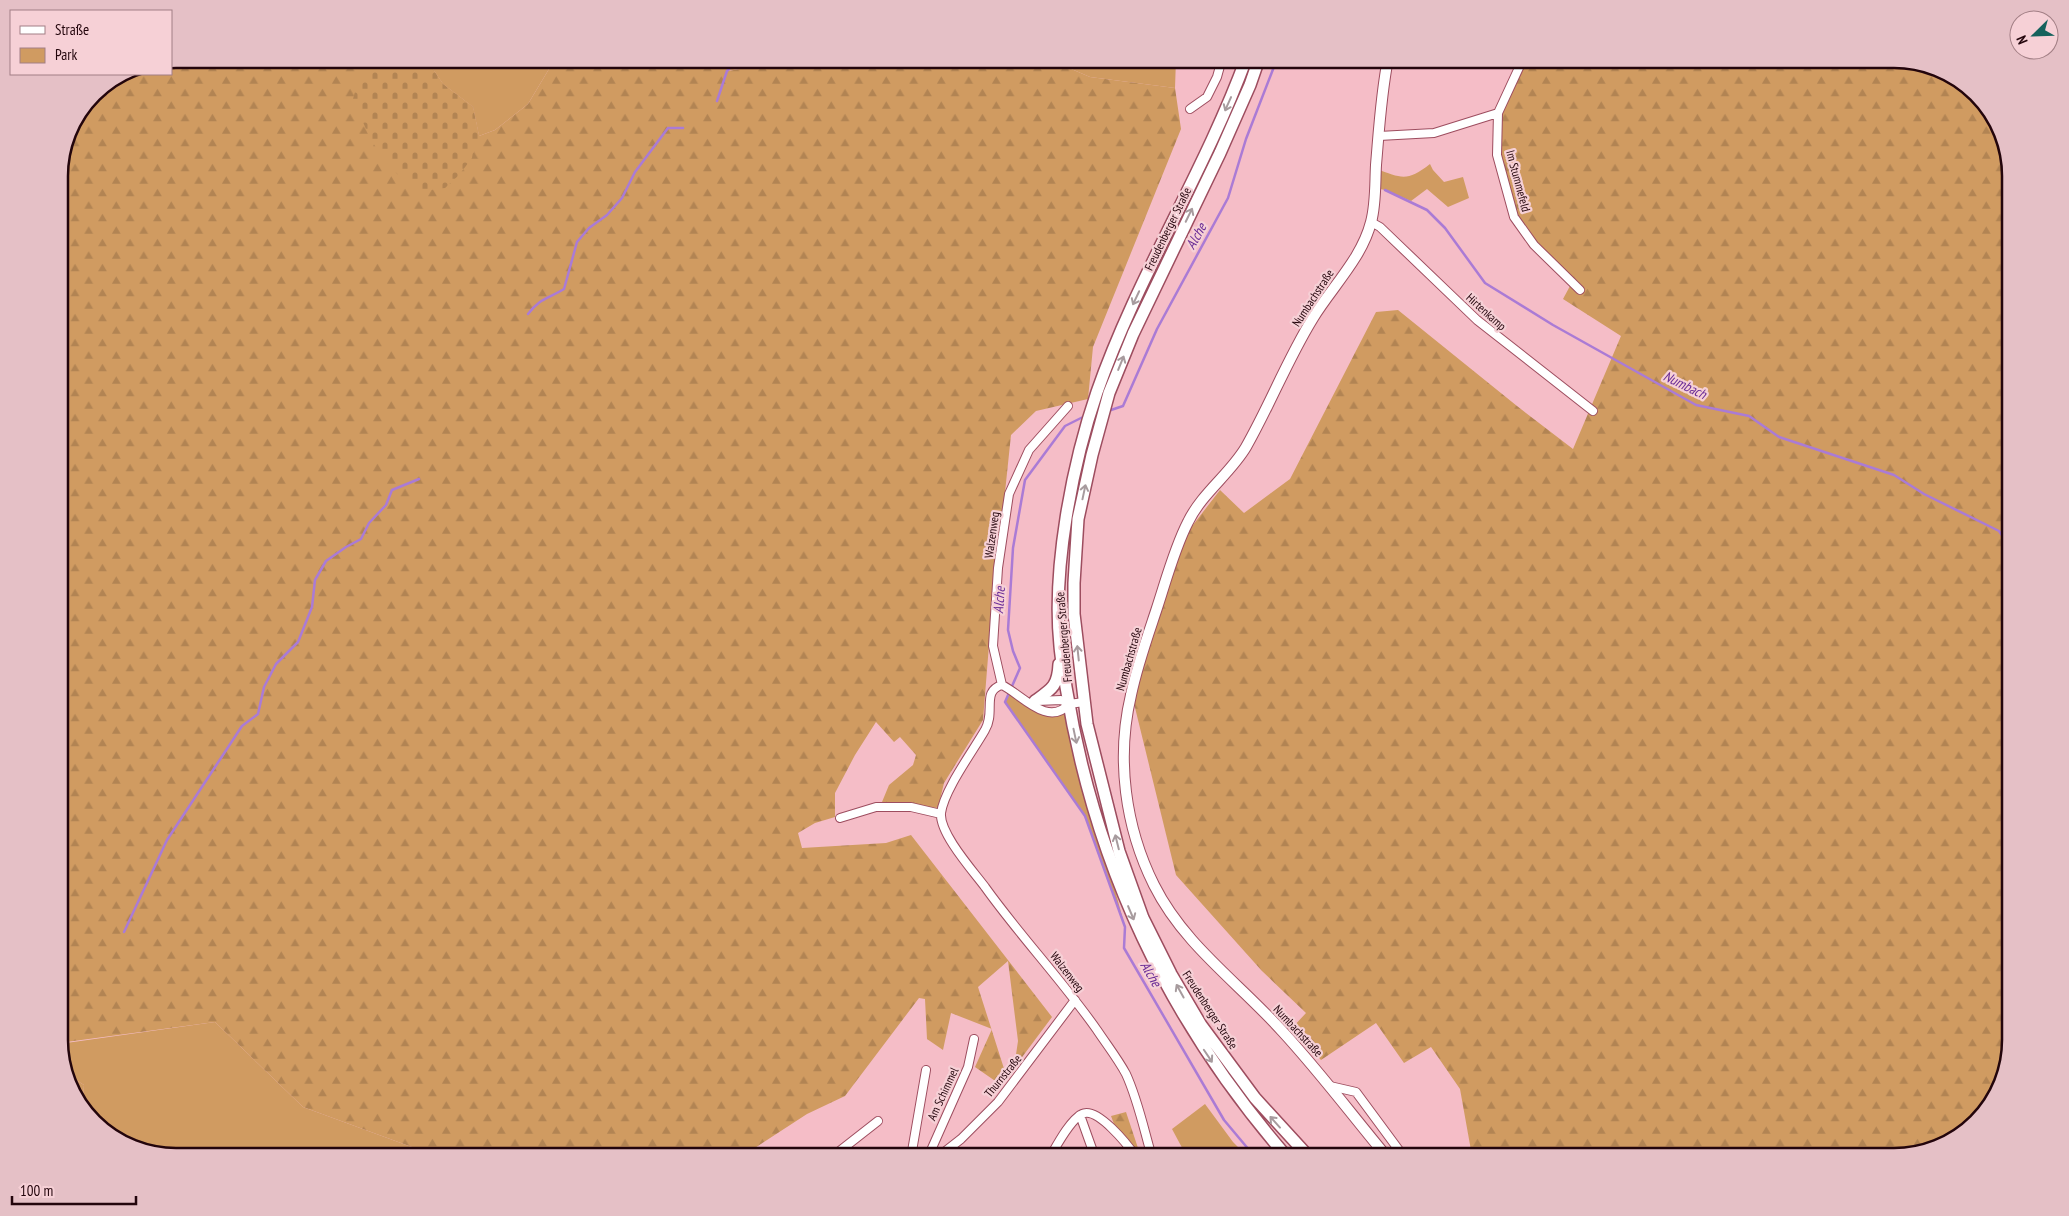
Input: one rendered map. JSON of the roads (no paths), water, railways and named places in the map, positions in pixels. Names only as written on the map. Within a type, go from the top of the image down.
[{"type":"main road","name":"Freudenberger Straße","points":[[1242,68],[1209,146],[1123,327],[1090,416],[1080,450],[1066,518],[1059,602],[1060,645],[1069,704],[1082,768],[1094,815],[1122,893],[1148,951],[1176,1005],[1209,1057],[1245,1107],[1279,1148]]},
{"type":"main road","name":"Freudenberger Straße","points":[[1256,68],[1220,153],[1133,334],[1109,393],[1078,519],[1074,614],[1087,724],[1101,785],[1132,890],[1157,947],[1185,1000],[1218,1049],[1276,1123],[1300,1148]]},
{"type":"main road","points":[[1033,703],[1056,684],[1060,645]]},
{"type":"street","points":[[1190,109],[1207,97],[1217,78],[1220,68]]},
{"type":"street","name":"Numbachstraße","points":[[1379,1148],[1330,1086],[1282,1031],[1197,947],[1174,918],[1155,887],[1137,843],[1124,783],[1124,741],[1130,698],[1139,664],[1188,522],[1198,506],[1244,449],[1313,317],[1355,257],[1371,222],[1386,68]]},
{"type":"street","name":"Im Stummefeld","points":[[1520,68],[1498,113],[1497,155],[1514,217],[1534,245],[1580,290]]},
{"type":"street","points":[[1379,136],[1434,133],[1498,113]]},
{"type":"street","name":"Hirtenkamp","points":[[1371,222],[1380,227],[1492,332],[1593,411]]},
{"type":"street","name":"Walzenweg","points":[[1002,685],[993,646],[998,568],[1009,494],[1029,450],[1068,406]]},
{"type":"street","points":[[840,818],[876,807],[911,807],[941,814],[950,790],[990,722],[990,699],[992,691],[996,687],[1002,685],[1033,703],[1061,700],[1069,704],[1084,702]]},
{"type":"street","points":[[1033,703],[1035,709],[1057,713],[1063,711],[1069,704]]},
{"type":"street","name":"Walzenweg","points":[[941,814],[948,836],[966,862],[1075,1000],[1119,1062],[1126,1075],[1149,1148]]},
{"type":"street","name":"Thurnstraße","points":[[950,1148],[998,1102],[1075,1000]]},
{"type":"street","name":"Am Schimmel","points":[[932,1148],[968,1067],[974,1039]]},
{"type":"street","points":[[913,1148],[926,1070]]},
{"type":"street","points":[[1330,1086],[1356,1092],[1397,1148]]},
{"type":"street","points":[[1056,1148],[1080,1115],[1088,1111],[1094,1113],[1112,1129],[1128,1148]]},
{"type":"street","points":[[1080,1115],[1092,1148]]},
{"type":"street","points":[[844,1148],[878,1121]]},
{"type":"waterway","points":[[717,101],[727,71],[730,68]]},
{"type":"waterway","name":"Alche","points":[[1108,411],[1123,406],[1157,329],[1228,198],[1246,139],[1274,68]]},
{"type":"waterway","points":[[528,314],[540,302],[564,289],[577,242],[589,228],[607,215],[622,198],[635,172],[668,128],[683,128]]},
{"type":"waterway","name":"Numbach","points":[[1385,190],[1427,210],[1445,228],[1485,283],[1553,325],[1696,405],[1749,416],[1779,437],[1894,475],[1924,494],[1999,531],[2001,534]]},
{"type":"waterway","name":"Alche","points":[[1085,416],[1065,426],[1025,480],[1013,548],[1008,630],[1013,651],[1020,668],[1005,702],[1085,816],[1125,927],[1124,948],[1224,1120],[1247,1148]]},
{"type":"waterway","points":[[124,932],[167,840],[242,726],[258,714],[264,687],[276,664],[298,642],[312,607],[315,580],[326,561],[361,539],[369,523],[386,505],[392,490],[419,479]]}]
